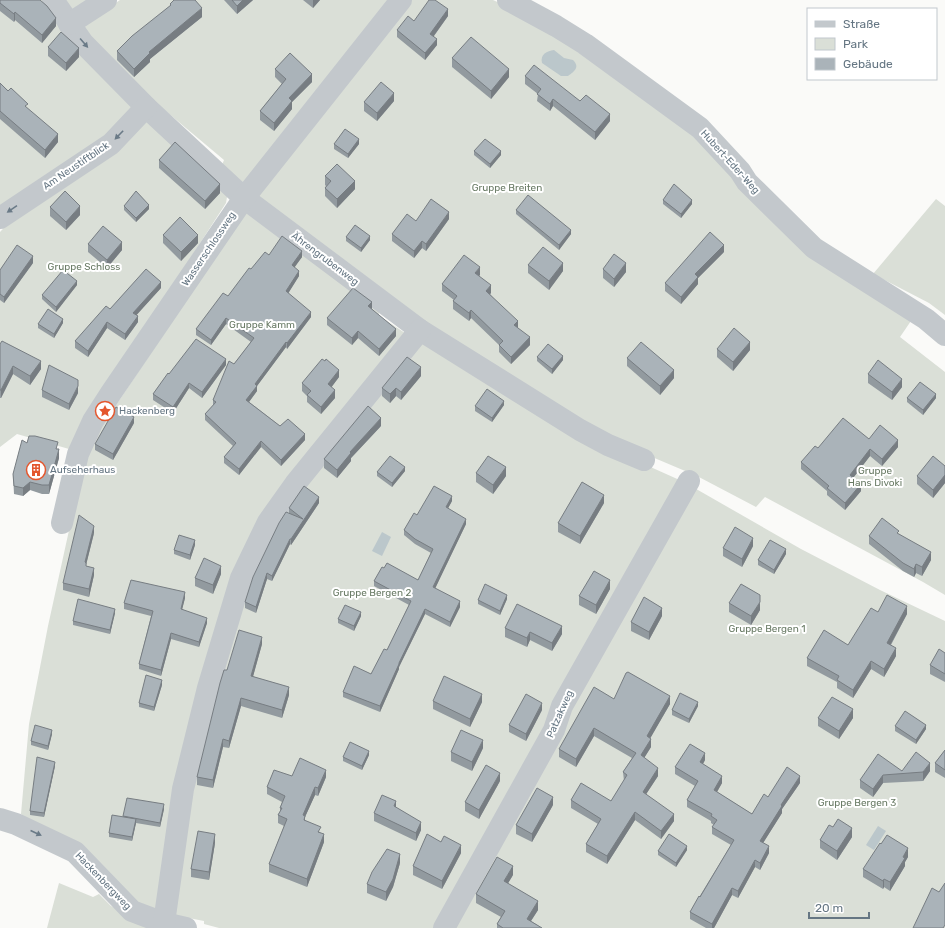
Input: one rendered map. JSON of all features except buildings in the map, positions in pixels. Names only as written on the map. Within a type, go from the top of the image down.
[{"type":"street","name":"Ährengrubenweg","points":[[53,0],[68,24],[83,43],[146,107],[244,198],[420,330],[580,430],[608,445],[644,460]]},
{"type":"street","points":[[68,24],[106,0]]},
{"type":"street","name":"Wasserschlossweg","points":[[62,523],[78,454],[93,421],[111,393],[244,198],[401,0]]},
{"type":"street","name":"Hubert-Eder-Weg","points":[[508,0],[556,26],[585,44],[700,128],[740,171],[747,182],[814,248],[926,319],[945,335]]},
{"type":"street","name":"Am Neustiftblick","points":[[0,218],[111,144],[146,107]]},
{"type":"street","points":[[164,923],[184,789],[208,688],[241,578],[268,522],[295,484],[420,330]]},
{"type":"street","name":"Patzakweg","points":[[444,928],[554,730],[562,706],[690,481]]},
{"type":"street","name":"Hackenbergweg","points":[[0,819],[16,824],[76,852],[132,911],[164,923],[186,928]]},
{"type":"green space","name":"Gruppe Schloss","points":[[0,0],[44,0],[228,191],[226,203],[69,449],[17,434],[0,447],[0,232],[16,215],[0,207]]},
{"type":"green space","points":[[63,0],[93,0],[74,13]]},
{"type":"green space","name":"Gruppe Breiten","points":[[120,0],[493,0],[554,28],[602,61],[913,318],[900,337],[945,372],[945,595],[765,497],[756,507],[697,476],[600,435],[441,337],[322,249],[222,165],[224,160],[130,81],[100,53],[83,25]]},
{"type":"green space","points":[[936,199],[945,206],[945,315],[929,303],[873,274]]},
{"type":"green space","points":[[248,208],[382,310],[378,315],[408,335],[579,435],[684,482],[801,549],[880,590],[945,621],[945,928],[219,928],[204,924],[204,921],[140,907],[21,814],[29,724],[48,626],[84,462],[90,444]]},
{"type":"green space","points":[[59,883],[93,897],[99,894],[111,906],[150,928],[47,928]]},
{"type":"shaded area","points":[[554,50],[564,58],[575,62],[576,69],[568,76],[561,76],[542,63],[543,55]]},
{"type":"shaded area","points":[[382,532],[391,537],[382,556],[372,551]]},
{"type":"shaded area","points":[[878,826],[886,831],[874,850],[866,845]]},
{"type":"place","name":"Hackenberg","points":[[105,411]]},
{"type":"place","name":"Aufseherhaus","points":[[36,470]]},
{"type":"park label","name":"Gruppe Kamm","points":[[262,325]]},
{"type":"park label","name":"Gruppe Hans Divoki","points":[[875,476]]},
{"type":"park label","name":"Gruppe Bergen 2","points":[[372,593]]},
{"type":"park label","name":"Gruppe Bergen 1","points":[[767,629]]},
{"type":"park label","name":"Gruppe Bergen 3","points":[[857,803]]}]
